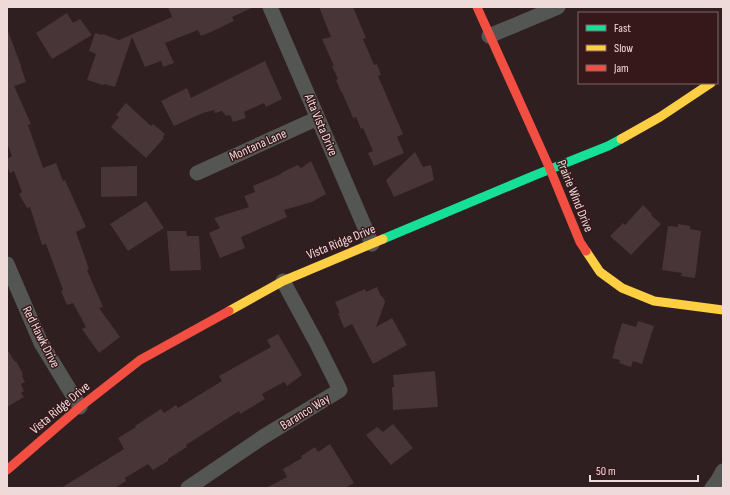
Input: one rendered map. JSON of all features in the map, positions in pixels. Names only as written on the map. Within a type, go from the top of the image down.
[{"type":"street","name":"Alta Vista Drive","points":[[270,7],[372,244]]},
{"type":"street","name":"Prairie Wind Drive","points":[[477,7],[550,169],[580,242],[600,272],[622,288],[654,301],[723,310]]},
{"type":"street","points":[[489,36],[558,7]]},
{"type":"street","name":"Vista Ridge Drive","points":[[7,470],[80,408],[140,360],[283,280],[608,146],[660,117],[710,84]]},
{"type":"street","name":"Montana Lane","points":[[197,173],[318,118]]},
{"type":"street","name":"Red Hawk Drive","points":[[7,264],[41,343],[80,408]]},
{"type":"street","name":"Baranco Way","points":[[188,488],[263,437],[340,390],[283,280]]},
{"type":"street","points":[[712,488],[723,471]]},
{"type":"building","points":[[168,7],[254,7],[232,17],[234,21],[211,32],[201,36],[198,30],[165,43],[174,63],[163,67],[161,61],[145,67],[132,37],[115,87],[87,80],[96,54],[89,51],[95,33],[103,34],[119,40],[172,17]]},
{"type":"building","points":[[319,7],[353,7],[366,38],[363,39],[374,65],[377,64],[381,75],[378,76],[403,134],[397,137],[404,153],[374,166],[368,153],[373,151],[363,128],[361,129],[356,117],[353,118],[336,80],[338,79],[332,66],[334,66],[322,39],[331,37]]},
{"type":"building","points":[[67,13],[73,23],[80,19],[92,35],[52,59],[36,33]]},
{"type":"building","points":[[7,31],[26,82],[14,86],[31,124],[28,125],[43,168],[56,163],[63,181],[65,180],[86,227],[76,232],[89,269],[87,270],[103,307],[99,308],[120,337],[99,353],[82,329],[86,327],[73,303],[67,305],[46,244],[42,245],[30,207],[27,208],[19,194],[22,192],[14,171],[10,173],[7,166],[7,159],[12,156],[7,143]]},
{"type":"building","points":[[265,61],[282,99],[266,107],[264,103],[244,112],[246,118],[233,122],[230,115],[226,116],[222,111],[215,113],[214,110],[203,113],[174,126],[161,101],[187,88],[191,98]]},
{"type":"building","points":[[126,103],[151,126],[153,124],[165,134],[163,137],[164,138],[146,158],[111,127],[119,117],[116,115]]},
{"type":"building","points":[[415,152],[423,167],[431,165],[434,180],[394,197],[386,180]]},
{"type":"building","points":[[311,161],[326,194],[312,202],[284,210],[287,217],[241,237],[245,248],[220,258],[209,233],[220,228],[214,218],[249,207],[244,196],[255,192],[253,186],[298,165],[301,168]]},
{"type":"building","points":[[137,166],[137,196],[101,197],[101,167]]},
{"type":"building","points":[[146,201],[164,228],[128,251],[110,224]]},
{"type":"building","points":[[643,205],[661,224],[631,255],[610,236],[623,223],[625,225]]},
{"type":"building","points":[[678,224],[690,226],[690,229],[701,231],[695,278],[681,276],[682,273],[662,270],[668,226],[678,227]]},
{"type":"building","points":[[167,231],[186,231],[187,236],[199,236],[201,270],[170,271]]},
{"type":"building","points":[[377,287],[385,302],[376,327],[392,318],[407,345],[373,364],[352,324],[344,328],[335,302],[365,289],[366,292]]},
{"type":"building","points":[[638,321],[654,326],[642,364],[633,361],[631,367],[619,363],[620,360],[612,358],[622,323],[636,327]]},
{"type":"building","points":[[278,334],[302,375],[287,386],[284,382],[262,394],[265,399],[240,414],[239,411],[186,445],[187,447],[153,470],[148,464],[125,478],[126,481],[115,488],[61,488],[124,449],[118,438],[161,409],[164,413],[176,405],[178,408],[222,381],[219,376],[271,347],[267,340]]},
{"type":"building","points":[[7,349],[15,362],[16,361],[23,374],[22,376],[25,382],[21,384],[24,391],[21,393],[24,397],[7,407]]},
{"type":"building","points":[[435,371],[438,407],[393,410],[393,375]]},
{"type":"building","points":[[393,424],[413,448],[391,465],[366,435],[377,427],[383,432]]},
{"type":"building","points":[[330,444],[354,483],[345,488],[266,488],[287,477],[283,469],[302,458],[301,456],[315,447],[318,452]]},
{"type":"traffic: fast","points":[[383,239],[608,146],[621,139]]},
{"type":"traffic: slow","points":[[621,139],[660,117],[710,84]]},
{"type":"traffic: slow","points":[[229,311],[283,281],[383,239]]},
{"type":"traffic: slow","points":[[586,251],[600,272],[622,288],[654,301],[723,310]]},
{"type":"traffic: jam","points":[[477,7],[550,169],[580,242],[586,251]]},
{"type":"traffic: jam","points":[[7,470],[80,407],[140,360],[229,311]]}]
